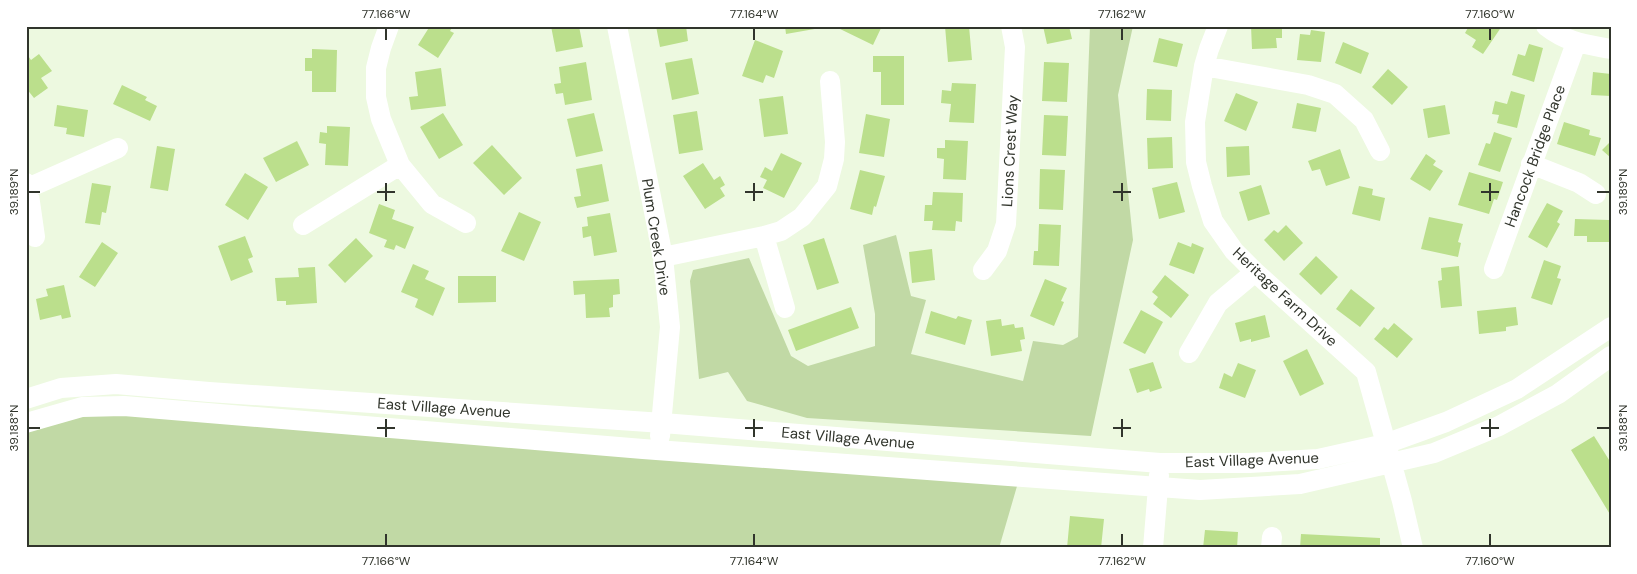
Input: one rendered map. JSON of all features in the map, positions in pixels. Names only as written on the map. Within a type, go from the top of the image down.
[{"type":"street","points":[[389,26],[376,68],[376,96],[381,119],[400,165],[432,204],[466,223]]},
{"type":"street","name":"Plum Creek Drive","points":[[616,26],[663,257],[670,326],[663,424],[658,450]]},
{"type":"street","name":"Lions Crest Way","points":[[983,270],[997,251],[1006,224],[1015,47],[1011,26]]},
{"type":"street","name":"Heritage Farm Drive","points":[[1218,26],[1204,66],[1195,122],[1196,162],[1213,221],[1234,251],[1255,272],[1366,372],[1413,548]]},
{"type":"street","points":[[1546,26],[1557,34],[1576,43],[1611,49]]},
{"type":"street","name":"Hancock Bridge Place","points":[[1494,269],[1576,43]]},
{"type":"street","points":[[1204,66],[1308,85],[1335,94],[1364,120],[1380,151]]},
{"type":"street","points":[[663,257],[764,236],[780,231],[802,217],[827,186],[834,159],[835,142],[830,81]]},
{"type":"street","points":[[36,237],[27,186],[118,148]]},
{"type":"street","points":[[1532,164],[1579,183],[1596,194]]},
{"type":"street","points":[[303,225],[400,165]]},
{"type":"street","points":[[764,236],[785,308]]},
{"type":"street","points":[[1189,352],[1218,303],[1255,272]]},
{"type":"street","name":"East Village Avenue","points":[[26,399],[61,388],[116,384],[1160,463],[1249,463],[1318,459],[1385,444],[1446,422],[1517,389],[1608,336]]},
{"type":"street","name":"East Village Avenue","points":[[26,423],[82,407],[124,406],[658,450],[1200,490],[1300,484],[1434,453],[1500,426],[1558,394],[1611,356]]},
{"type":"street","points":[[1153,548],[1160,463]]},
{"type":"green space","points":[[1090,26],[1133,26],[1118,95],[1133,240],[1091,436],[807,418],[747,401],[728,372],[699,379],[690,281],[693,270],[749,258],[791,356],[808,366],[875,346],[875,314],[863,245],[896,235],[911,296],[926,300],[911,354],[1023,381],[1033,341],[1063,345],[1078,337]]},
{"type":"green space","points":[[82,407],[1020,476],[999,548],[26,548],[26,423]]},
{"type":"building","points":[[430,26],[453,26],[450,31],[454,33],[438,58],[418,45]]},
{"type":"building","points":[[551,26],[579,26],[583,47],[556,52]]},
{"type":"building","points":[[656,26],[686,26],[688,41],[660,47]]},
{"type":"building","points":[[785,26],[826,26],[826,27],[786,34]]},
{"type":"building","points":[[839,26],[882,26],[873,45],[838,28]]},
{"type":"building","points":[[945,26],[969,26],[972,60],[948,62]]},
{"type":"building","points":[[1043,26],[1069,26],[1072,39],[1047,44]]},
{"type":"building","points":[[1251,26],[1282,27],[1282,38],[1276,38],[1277,48],[1252,49]]},
{"type":"building","points":[[1469,26],[1502,26],[1483,54],[1472,47],[1476,40],[1465,33]]},
{"type":"building","points":[[1311,30],[1325,32],[1321,62],[1297,60],[1300,34],[1310,35]]},
{"type":"building","points":[[1159,38],[1183,44],[1177,67],[1153,62]]},
{"type":"building","points":[[755,40],[783,51],[774,78],[766,75],[763,83],[742,76]]},
{"type":"building","points":[[1343,42],[1369,53],[1361,74],[1335,63]]},
{"type":"building","points":[[1529,44],[1543,48],[1534,82],[1512,75],[1518,54],[1525,56]]},
{"type":"building","points":[[312,49],[337,50],[336,92],[312,92],[312,71],[305,71],[305,58],[312,58]]},
{"type":"building","points":[[26,53],[31,60],[39,54],[52,71],[41,78],[48,88],[34,98],[26,88]]},
{"type":"building","points":[[873,56],[904,56],[904,105],[881,105],[881,72],[873,72]]},
{"type":"building","points":[[692,58],[699,94],[672,100],[665,63]]},
{"type":"building","points":[[586,62],[592,100],[565,105],[563,93],[556,94],[554,84],[561,83],[559,67]]},
{"type":"building","points":[[1044,62],[1069,63],[1067,102],[1042,101]]},
{"type":"building","points":[[441,68],[446,106],[411,110],[409,97],[418,96],[415,72]]},
{"type":"building","points":[[1388,69],[1408,87],[1392,105],[1372,87]]},
{"type":"building","points":[[1593,72],[1611,74],[1611,96],[1591,95]]},
{"type":"building","points":[[952,83],[976,84],[974,123],[949,122],[951,104],[941,103],[942,90],[951,91]]},
{"type":"building","points":[[122,85],[147,97],[145,100],[157,106],[150,121],[113,104]]},
{"type":"building","points":[[1147,89],[1172,90],[1171,121],[1146,120]]},
{"type":"building","points":[[1511,91],[1525,95],[1517,128],[1497,123],[1499,115],[1492,114],[1495,101],[1507,104]]},
{"type":"building","points":[[1236,93],[1258,102],[1246,131],[1224,121]]},
{"type":"building","points":[[783,96],[788,134],[764,137],[759,99]]},
{"type":"building","points":[[1297,103],[1321,108],[1316,132],[1292,128]]},
{"type":"building","points":[[57,105],[88,110],[84,137],[66,134],[67,128],[54,126]]},
{"type":"building","points":[[1445,105],[1450,134],[1428,138],[1423,109]]},
{"type":"building","points":[[697,111],[703,150],[679,154],[673,115]]},
{"type":"building","points":[[443,113],[463,145],[439,159],[420,127]]},
{"type":"building","points":[[594,113],[603,151],[576,157],[567,119]]},
{"type":"building","points":[[866,114],[890,119],[884,157],[859,153]]},
{"type":"building","points":[[1044,115],[1068,116],[1066,156],[1042,155]]},
{"type":"building","points":[[1564,122],[1590,130],[1589,135],[1601,138],[1595,156],[1557,144]]},
{"type":"building","points":[[327,126],[350,127],[348,166],[325,165],[326,144],[319,143],[320,132],[327,133]]},
{"type":"building","points":[[1494,132],[1512,138],[1500,172],[1478,165],[1486,143],[1490,144]]},
{"type":"building","points":[[1172,137],[1173,168],[1148,169],[1147,138]]},
{"type":"building","points":[[945,140],[968,141],[966,180],[943,179],[944,159],[937,158],[937,148],[945,148]]},
{"type":"building","points":[[297,141],[309,165],[276,182],[263,158]]},
{"type":"building","points":[[1611,141],[1611,158],[1602,150]]},
{"type":"building","points":[[492,145],[522,178],[504,195],[473,163]]},
{"type":"building","points":[[157,146],[175,149],[168,191],[150,188]]},
{"type":"building","points":[[1249,146],[1250,175],[1227,177],[1226,147]]},
{"type":"building","points":[[1340,149],[1350,178],[1326,186],[1320,169],[1312,171],[1308,161]]},
{"type":"building","points":[[781,153],[802,163],[784,198],[763,188],[767,180],[760,177],[765,167],[772,171]]},
{"type":"building","points":[[1426,154],[1436,161],[1433,165],[1443,171],[1430,191],[1410,179]]},
{"type":"building","points":[[703,163],[714,180],[720,176],[725,185],[720,188],[725,196],[705,209],[683,176]]},
{"type":"building","points":[[602,164],[609,201],[577,208],[574,197],[581,196],[576,169]]},
{"type":"building","points":[[1040,169],[1065,170],[1063,210],[1039,209]]},
{"type":"building","points":[[860,170],[885,176],[872,215],[850,209]]},
{"type":"building","points":[[1469,172],[1503,182],[1497,200],[1494,199],[1489,214],[1458,205]]},
{"type":"building","points":[[245,173],[268,187],[248,220],[225,205]]},
{"type":"building","points":[[1177,182],[1185,212],[1159,219],[1152,188]]},
{"type":"building","points":[[92,183],[111,186],[106,213],[102,212],[100,225],[85,223]]},
{"type":"building","points":[[1261,185],[1270,214],[1248,221],[1239,192]]},
{"type":"building","points":[[1359,186],[1373,189],[1372,195],[1385,198],[1380,221],[1352,214]]},
{"type":"building","points":[[933,192],[963,193],[962,222],[956,221],[955,231],[932,230],[933,221],[924,221],[925,205],[932,205]]},
{"type":"building","points":[[1547,203],[1563,211],[1557,222],[1560,224],[1547,248],[1528,237]]},
{"type":"building","points":[[379,204],[395,210],[392,219],[414,227],[405,249],[396,245],[394,250],[384,247],[387,240],[369,233]]},
{"type":"building","points":[[519,212],[541,222],[524,261],[501,251]]},
{"type":"building","points":[[610,213],[617,252],[594,256],[591,236],[583,238],[582,227],[588,226],[587,217]]},
{"type":"building","points":[[1429,217],[1463,224],[1458,242],[1461,243],[1458,257],[1421,249]]},
{"type":"building","points":[[1575,219],[1609,220],[1609,242],[1587,242],[1587,236],[1574,236]]},
{"type":"building","points":[[1039,224],[1061,225],[1059,266],[1033,265],[1034,251],[1038,251]]},
{"type":"building","points":[[1286,225],[1303,243],[1284,261],[1264,240],[1274,230],[1278,233]]},
{"type":"building","points":[[245,236],[253,257],[248,259],[253,272],[231,281],[218,246]]},
{"type":"building","points":[[356,238],[373,256],[345,283],[328,265]]},
{"type":"building","points":[[824,238],[839,283],[817,290],[803,245]]},
{"type":"building","points":[[102,242],[118,253],[95,287],[79,277]]},
{"type":"building","points":[[1178,242],[1191,247],[1192,243],[1204,248],[1194,274],[1169,265]]},
{"type":"building","points":[[932,249],[935,280],[912,283],[909,252]]},
{"type":"building","points":[[1316,256],[1338,277],[1321,295],[1299,274]]},
{"type":"building","points":[[1544,260],[1561,266],[1557,278],[1561,279],[1552,305],[1531,298]]},
{"type":"building","points":[[413,264],[429,271],[425,279],[445,288],[433,316],[415,307],[418,299],[401,292]]},
{"type":"building","points":[[1459,266],[1462,306],[1441,308],[1438,281],[1442,280],[1441,268]]},
{"type":"building","points":[[315,267],[317,303],[286,305],[286,301],[277,301],[275,278],[299,277],[298,268]]},
{"type":"building","points":[[1165,275],[1189,295],[1171,318],[1153,304],[1158,297],[1152,292]]},
{"type":"building","points":[[458,276],[496,276],[496,302],[458,303]]},
{"type":"building","points":[[619,279],[620,294],[613,295],[613,307],[609,308],[610,317],[586,318],[585,294],[574,295],[573,281]]},
{"type":"building","points":[[1045,279],[1067,288],[1061,301],[1064,302],[1054,326],[1030,316]]},
{"type":"building","points":[[64,285],[71,317],[62,319],[61,315],[40,320],[36,299],[48,296],[46,289]]},
{"type":"building","points":[[1351,289],[1375,308],[1360,327],[1336,309]]},
{"type":"building","points":[[851,307],[859,328],[796,351],[788,330]]},
{"type":"building","points":[[1516,307],[1518,325],[1506,327],[1506,331],[1479,334],[1477,311]]},
{"type":"building","points":[[1141,310],[1163,322],[1145,354],[1123,343]]},
{"type":"building","points":[[931,311],[956,319],[958,316],[972,320],[965,345],[925,333]]},
{"type":"building","points":[[1265,315],[1270,337],[1251,342],[1251,339],[1240,342],[1235,323]]},
{"type":"building","points":[[1001,319],[1002,326],[1014,324],[1015,328],[1023,327],[1025,339],[1020,340],[1022,351],[991,356],[986,321]]},
{"type":"building","points":[[1394,323],[1413,339],[1397,358],[1374,339],[1384,327],[1388,330]]},
{"type":"building","points":[[1307,349],[1324,384],[1300,396],[1283,361]]},
{"type":"building","points":[[1153,362],[1162,388],[1150,392],[1149,389],[1137,393],[1129,369]]},
{"type":"building","points":[[1238,363],[1256,370],[1245,398],[1219,388],[1224,373],[1232,377]]},
{"type":"building","points":[[1594,436],[1611,463],[1611,516],[1571,450]]},
{"type":"building","points":[[1070,516],[1104,519],[1101,548],[1067,548]]},
{"type":"building","points":[[1205,530],[1238,532],[1237,548],[1203,548]]},
{"type":"building","points":[[1301,534],[1380,538],[1380,548],[1300,548]]}]
